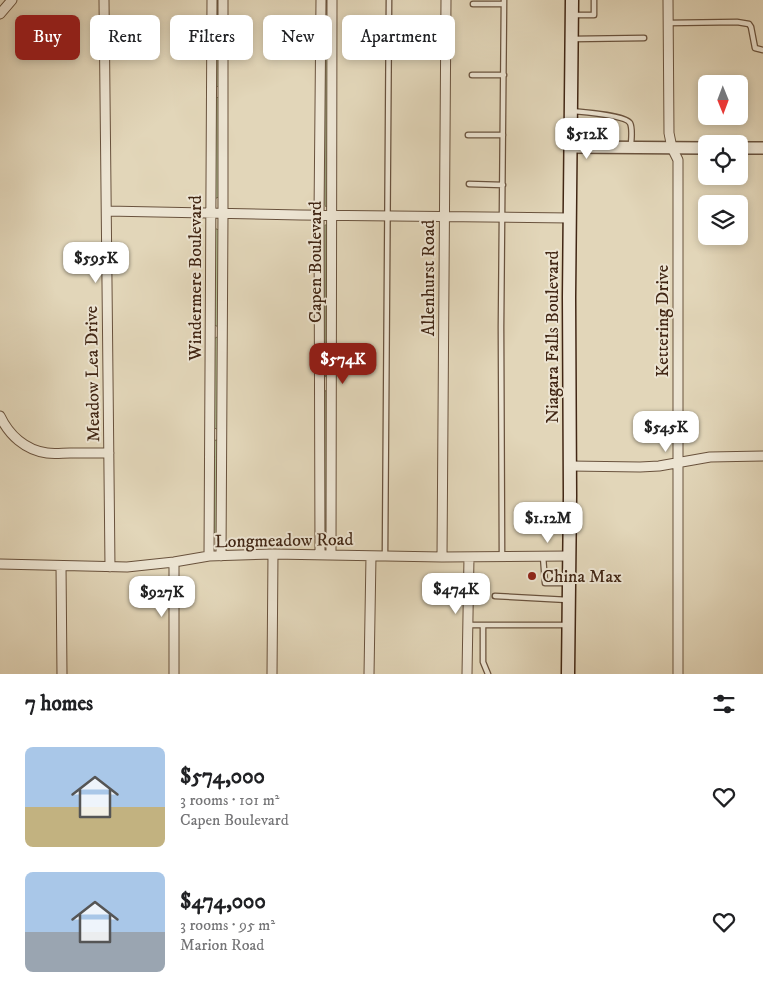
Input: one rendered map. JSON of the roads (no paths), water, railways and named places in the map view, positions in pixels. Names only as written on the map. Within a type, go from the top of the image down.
[{"type":"main road","name":"Niagara Falls Boulevard","points":[[568,674],[572,0]]},
{"type":"street","points":[[0,14],[12,0]]},
{"type":"street","name":"Meadow Lea Drive","points":[[104,0],[110,567]]},
{"type":"street","name":"Windermere Boulevard","points":[[209,556],[212,0]]},
{"type":"street","name":"Windermere Boulevard","points":[[221,556],[223,0]]},
{"type":"street","name":"Capen Boulevard","points":[[321,0],[321,15]]},
{"type":"street","name":"Capen Boulevard","points":[[332,0],[332,15]]},
{"type":"street","name":"Allenhurst Road","points":[[442,557],[446,0]]},
{"type":"street","name":"Kettering Drive","points":[[668,0],[669,133],[672,148],[678,160],[678,674]]},
{"type":"street","name":"Capen Boulevard","points":[[320,554],[319,215],[321,60]]},
{"type":"street","name":"Capen Boulevard","points":[[331,555],[332,60]]},
{"type":"street","points":[[571,147],[698,148]]},
{"type":"street","points":[[748,148],[763,148]]},
{"type":"street","points":[[107,212],[570,218]]},
{"type":"street","points":[[0,416],[16,440],[36,451],[48,453],[110,453]]},
{"type":"street","points":[[570,466],[640,467],[659,466],[710,457],[763,456]]},
{"type":"street","points":[[272,674],[273,554]]},
{"type":"street","name":"Longmeadow Road","points":[[0,564],[128,567],[209,556],[273,554],[442,557],[570,556]]},
{"type":"street","points":[[369,674],[371,556]]},
{"type":"street","points":[[467,674],[468,557]]},
{"type":"street","points":[[174,562],[174,674]]},
{"type":"street","points":[[61,566],[62,674]]},
{"type":"lane","points":[[385,556],[389,0]]},
{"type":"lane","points":[[572,15],[594,15],[594,0]]},
{"type":"lane","points":[[473,4],[504,2],[501,365],[502,556]]},
{"type":"lane","points":[[668,23],[737,22],[749,24],[755,48],[763,50]]},
{"type":"lane","points":[[572,39],[644,38]]},
{"type":"lane","points":[[472,75],[504,75]]},
{"type":"lane","points":[[212,92],[223,91]]},
{"type":"lane","points":[[571,111],[626,119],[631,127],[631,148]]},
{"type":"lane","points":[[468,134],[503,135]]},
{"type":"lane","points":[[469,184],[503,184]]},
{"type":"lane","points":[[210,331],[222,331]]},
{"type":"lane","points":[[320,384],[331,384]]},
{"type":"lane","points":[[210,434],[222,434]]},
{"type":"lane","points":[[543,556],[545,583],[569,584]]},
{"type":"lane","points":[[495,596],[569,600]]},
{"type":"lane","points":[[468,625],[569,625]]},
{"type":"lane","points":[[483,625],[483,662],[488,674]]},
{"type":"place","name":"China Max","points":[[532,576]]}]
